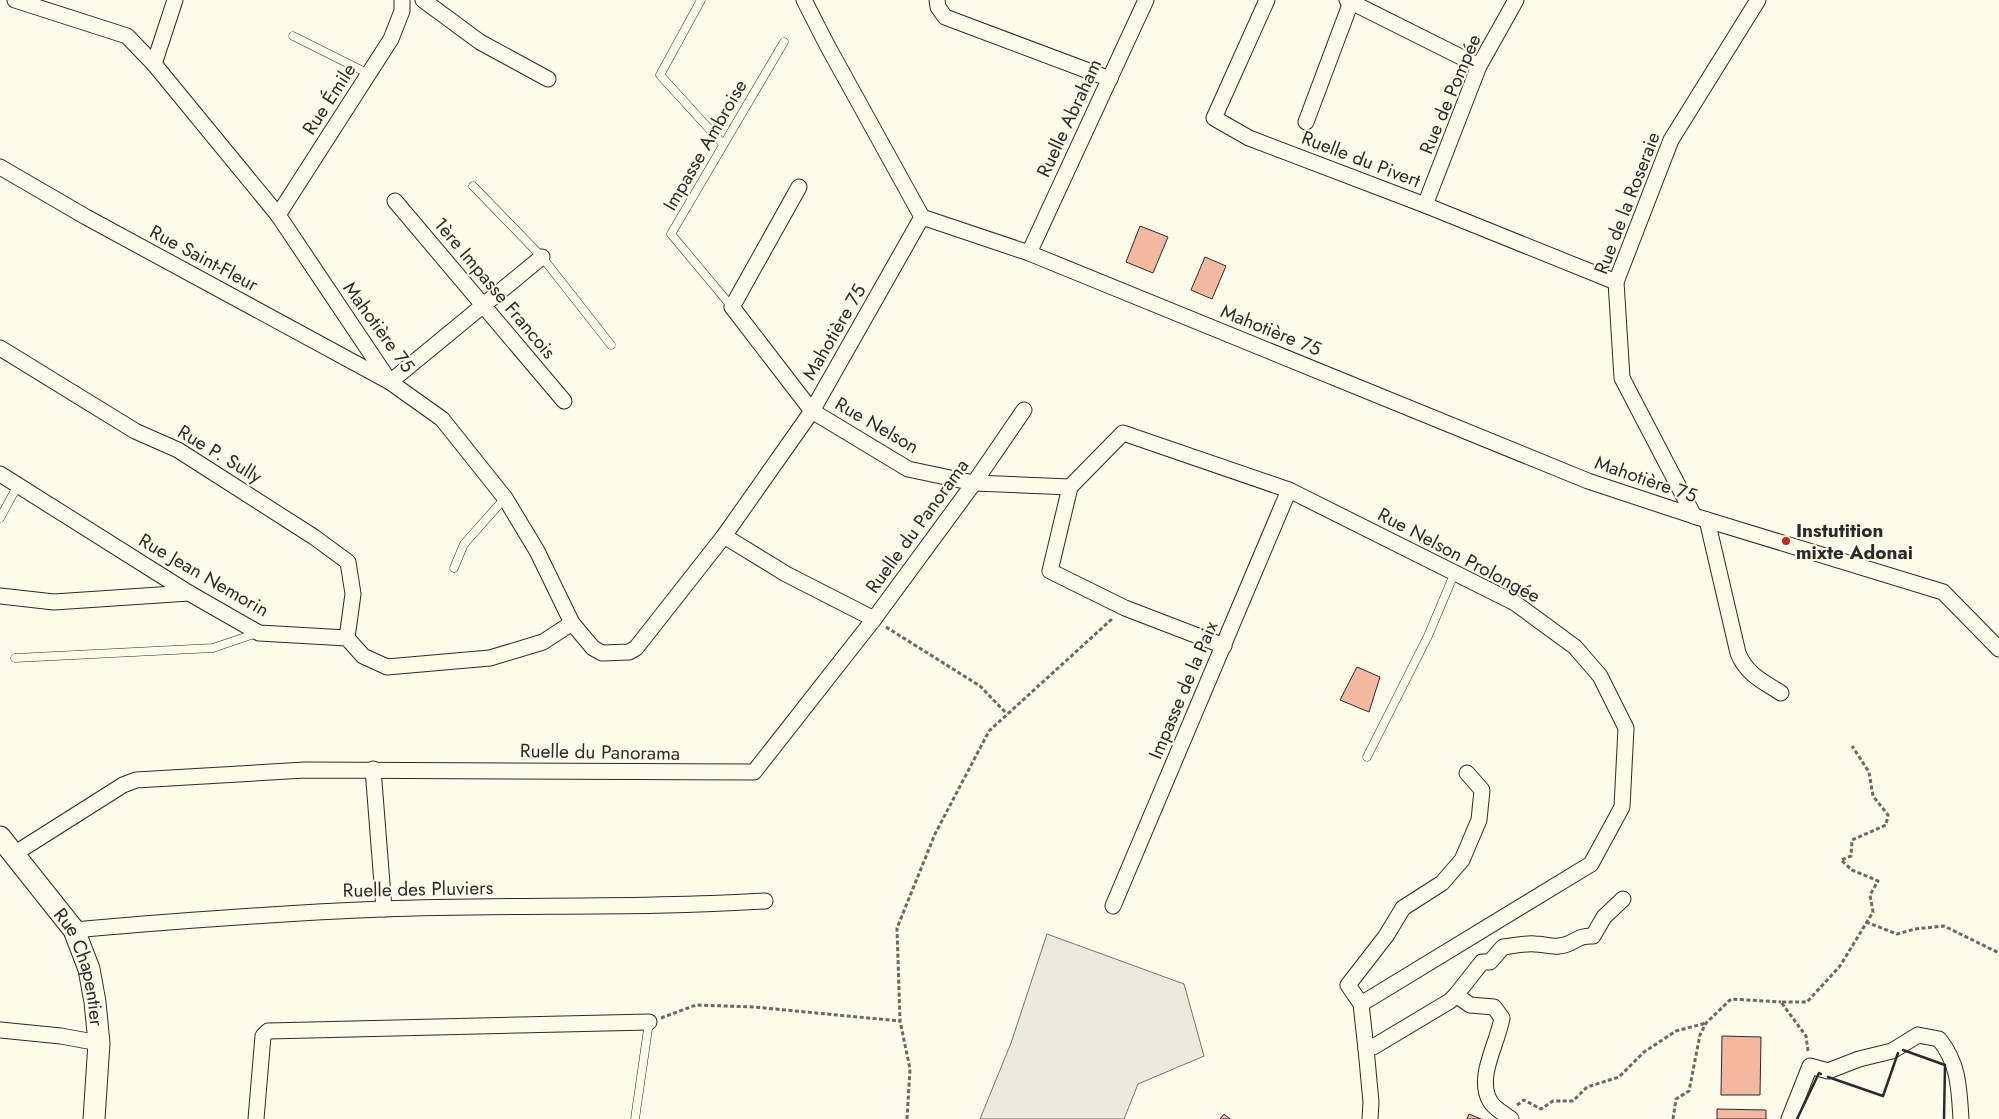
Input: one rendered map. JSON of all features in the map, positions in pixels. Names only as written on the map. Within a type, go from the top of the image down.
[{"type":"street","name":"Mahotière 75","points":[[15,0],[127,36],[154,64],[278,215],[390,382],[442,419],[505,498],[537,551],[572,623],[593,648],[602,653],[629,652],[636,648],[724,536],[812,411],[922,217],[1029,253],[1588,481],[1700,518],[1943,592],[1999,649]]},
{"type":"street","points":[[154,64],[175,0]]},
{"type":"street","name":"Rue Émile","points":[[278,215],[391,38],[402,11],[402,0]]},
{"type":"street","points":[[422,0],[480,42],[548,79]]},
{"type":"street","points":[[804,0],[922,217]]},
{"type":"street","points":[[937,0],[938,7],[945,17],[1110,79]]},
{"type":"street","name":"Ruelle Abraham","points":[[1029,253],[1146,0]]},
{"type":"street","name":"Ruelle du Pivert","points":[[1267,0],[1214,118],[1249,138],[1425,205],[1616,282]]},
{"type":"street","name":"Rue de Pompée","points":[[1425,205],[1479,66],[1516,0]]},
{"type":"street","name":"Rue de la Roseraie","points":[[1758,0],[1671,140],[1616,282],[1622,378],[1700,518],[1742,663],[1748,672],[1781,693]]},
{"type":"street","points":[[1306,122],[1349,1],[1479,66]]},
{"type":"street","name":"Rue Saint-Fleur","points":[[0,167],[86,217],[390,382]]},
{"type":"street","points":[[799,187],[732,307],[812,411]]},
{"type":"street","name":"1ère Impasse Francois","points":[[395,201],[564,401]]},
{"type":"street","points":[[390,382],[542,257]]},
{"type":"street","name":"Rue P. Sully","points":[[0,348],[135,431],[178,450],[314,537],[348,562],[353,594],[347,638]]},
{"type":"street","name":"Ruelle du Panorama","points":[[14,854],[123,785],[136,780],[305,770],[754,772],[874,619],[974,484],[1024,410]]},
{"type":"street","name":"Rue Nelson","points":[[812,411],[908,469],[974,484],[1070,487]]},
{"type":"street","name":"Rue Nelson Prolongée","points":[[1070,487],[1123,433],[1289,490],[1515,602],[1575,647],[1600,676],[1626,728],[1622,807],[1591,864],[1360,1004]]},
{"type":"street","name":"Rue Jean Nemorin","points":[[0,474],[190,593],[259,633],[347,638]]},
{"type":"street","points":[[1070,487],[1050,571],[1125,608],[1224,646]]},
{"type":"street","name":"Impasse de la Paix","points":[[1114,906],[1289,490]]},
{"type":"street","points":[[724,536],[786,574],[874,619]]},
{"type":"street","points":[[0,596],[54,602],[190,593]]},
{"type":"street","points":[[347,638],[363,656],[386,667],[490,658],[543,642],[572,623]]},
{"type":"street","points":[[373,770],[384,909]]},
{"type":"street","points":[[1371,1118],[1366,1049],[1360,1004],[1348,985],[1386,936],[1403,908],[1442,883],[1462,860],[1479,820],[1482,790],[1467,773]]},
{"type":"street","name":"Rue Chapentier","points":[[0,837],[74,930],[89,969],[95,1002],[99,1043],[94,1119]]},
{"type":"street","points":[[1366,1049],[1373,1047],[1450,1001],[1482,962],[1490,962],[1503,947],[1536,944],[1558,947],[1567,945],[1582,936],[1592,936],[1604,916],[1624,899]]},
{"type":"street","name":"Ruelle des Pluviers","points":[[74,930],[202,919],[384,909],[704,905],[765,901]]},
{"type":"street","points":[[1456,995],[1470,1005],[1494,1006],[1502,1018],[1500,1031],[1484,1080],[1490,1102],[1512,1113]]},
{"type":"street","points":[[256,1119],[262,1036],[268,1031],[649,1022]]},
{"type":"street","points":[[0,1030],[61,1036],[99,1043]]},
{"type":"street","points":[[1789,1119],[1810,1066],[1828,1071],[1859,1059],[1892,1051],[1918,1035],[1939,1039],[1949,1051],[1959,1079],[1961,1119]]},
{"type":"lane","points":[[701,0],[660,75],[723,144]]},
{"type":"lane","points":[[293,36],[369,74]]},
{"type":"lane","name":"Impasse Ambroise","points":[[732,307],[671,234],[784,42]]},
{"type":"lane","points":[[473,186],[542,257],[611,345]]},
{"type":"lane","points":[[0,518],[18,485]]},
{"type":"lane","points":[[454,568],[464,544],[505,498]]},
{"type":"lane","points":[[1367,757],[1428,636],[1455,572]]},
{"type":"lane","points":[[15,658],[213,648],[259,633]]},
{"type":"lane","points":[[635,1119],[649,1022]]},
{"type":"path","points":[[907,1119],[910,1069],[900,1022],[898,928],[936,834],[989,731],[1125,608]]},
{"type":"path","points":[[874,619],[980,686],[1007,714]]},
{"type":"path","points":[[1673,1119],[1676,1099],[1689,1091],[1700,1035],[1706,1023],[1731,998],[1807,1002],[1840,966],[1872,912],[1870,895],[1878,881],[1852,870],[1841,860],[1851,856],[1852,840],[1886,825],[1888,815],[1873,796],[1869,772],[1852,746]]},
{"type":"path","points":[[1866,922],[1897,934],[1915,929],[1944,926],[1999,953]]},
{"type":"path","points":[[1781,1002],[1806,1036],[1810,1066]]},
{"type":"path","points":[[649,1022],[696,1005],[754,1007],[900,1022]]},
{"type":"path","points":[[1512,1113],[1524,1100],[1540,1109],[1552,1101],[1573,1100],[1587,1087],[1619,1077],[1644,1052],[1676,1031],[1706,1023]]},
{"type":"shaded area","points":[[1047,934],[1184,984],[1204,1056],[1138,1084],[1124,1119],[980,1119],[1011,1043]]},
{"type":"building","points":[[1140,226],[1168,237],[1153,273],[1126,262]]},
{"type":"building","points":[[1205,257],[1226,266],[1212,299],[1191,290]]},
{"type":"building","points":[[1357,667],[1380,677],[1369,712],[1340,700]]},
{"type":"building","points":[[1722,1036],[1761,1037],[1760,1095],[1721,1095]]},
{"type":"building","points":[[1717,1109],[1766,1110],[1766,1119],[1717,1119]]},
{"type":"building","points":[[1224,1114],[1230,1119],[1220,1119]]},
{"type":"building","points":[[1469,1114],[1481,1119],[1467,1119]]},
{"type":"wall","points":[[1903,1050],[1945,1065],[1944,1119]]},
{"type":"wall","points":[[1828,1077],[1883,1096],[1898,1053]]},
{"type":"wall","points":[[1797,1119],[1819,1073],[1821,1074]]},
{"type":"place","name":"Instutition mixte Adonai","points":[[1786,541]]}]
